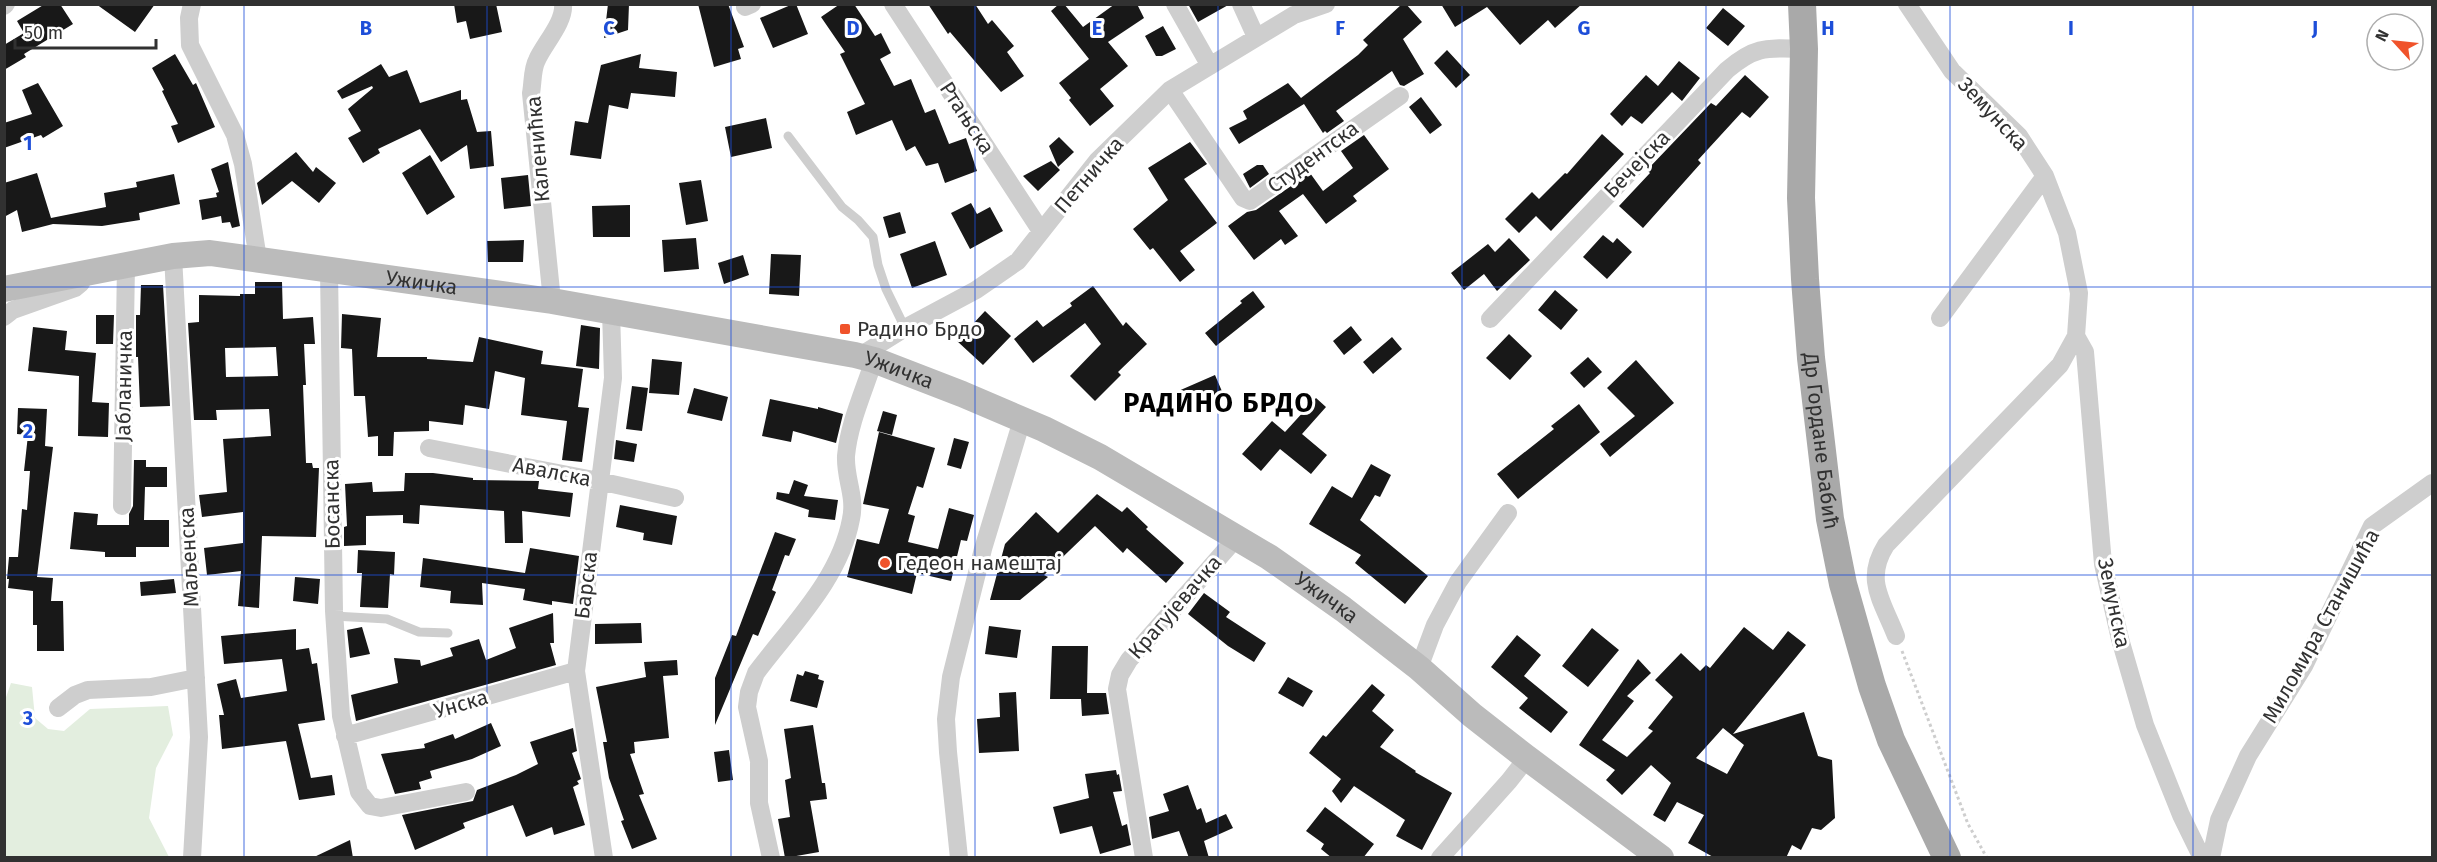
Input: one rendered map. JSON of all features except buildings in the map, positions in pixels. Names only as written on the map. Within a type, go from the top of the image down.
[{"type":"main road","name":"Др Гордане Бабић","points":[[1802,4],[1804,49],[1801,198],[1805,279],[1811,358],[1830,519],[1843,584],[1872,686],[1891,740],[1943,853]]},
{"type":"main road","name":"Ужичка","points":[[4,289],[173,256],[210,253],[552,301],[867,358],[1022,420],[1109,462],[1237,537],[1307,583],[1419,668],[1472,715],[1527,758],[1661,858]]},
{"type":"street","points":[[192,4],[189,18],[190,45],[235,135],[243,164],[258,259]]},
{"type":"street","name":"Каленићка","points":[[552,301],[531,93],[536,61],[564,10],[563,4]]},
{"type":"street","name":"Ртањска","points":[[893,4],[1041,231]]},
{"type":"street","points":[[1174,4],[1210,66]]},
{"type":"street","points":[[1241,4],[1256,37]]},
{"type":"street","name":"Петничка","points":[[867,358],[905,328],[976,290],[1018,261],[1097,161],[1170,90],[1294,15],[1326,4]]},
{"type":"street","name":"Земунска","points":[[1896,636],[1873,579],[1877,559],[1886,544],[2060,364],[2076,336],[2079,293],[2067,233],[2045,176],[2019,136],[1952,71],[1907,4]]},
{"type":"street","name":"Бечејска","points":[[1490,319],[1727,70],[1752,51],[1772,48],[1804,49]]},
{"type":"street","name":"Студентска","points":[[1170,90],[1243,198],[1250,201],[1400,96]]},
{"type":"street","points":[[1940,318],[2045,176]]},
{"type":"street","name":"Маљенска","points":[[173,256],[199,737],[192,858]]},
{"type":"street","name":"Јабланичка","points":[[122,506],[126,265]]},
{"type":"street","name":"Босанска","points":[[329,270],[334,616],[341,716],[359,792],[370,806],[381,808],[466,792]]},
{"type":"street","points":[[4,317],[13,310],[75,288],[81,283],[85,273]]},
{"type":"street","name":"Барска","points":[[604,858],[576,671],[613,378],[611,311]]},
{"type":"street","name":"Земунска","points":[[2076,336],[2085,352],[2103,564],[2120,639],[2145,725],[2181,815],[2202,858]]},
{"type":"street","points":[[771,858],[759,803],[759,761],[747,707],[749,692],[756,674],[829,578],[845,542],[852,518],[853,496],[847,474],[848,439],[867,358]]},
{"type":"street","points":[[959,858],[946,719],[951,677],[983,549],[1022,420]]},
{"type":"street","name":"Авалска","points":[[429,448],[675,498]]},
{"type":"street","name":"Миломира Станишића","points":[[2211,858],[2219,820],[2247,756],[2304,666],[2372,526],[2433,483]]},
{"type":"street","points":[[1419,668],[1435,625],[1458,582],[1508,513]]},
{"type":"street","name":"Крагујевачка","points":[[1144,858],[1117,689],[1118,682],[1129,660],[1237,537]]},
{"type":"street","name":"Унска","points":[[345,736],[576,671]]},
{"type":"street","points":[[58,708],[75,695],[88,690],[151,687],[196,678]]},
{"type":"street","points":[[1440,858],[1527,758]]},
{"type":"lane","points":[[788,136],[842,207],[873,237],[878,265],[886,289],[905,328]]},
{"type":"lane","points":[[334,616],[387,619],[418,632],[448,633]]},
{"type":"path","points":[[1896,636],[1968,824],[1987,858]]},
{"type":"green space","points":[[11,683],[32,687],[35,718],[48,729],[64,731],[90,709],[168,706],[173,735],[156,768],[149,818],[169,857],[5,857],[4,703]]},
{"type":"place","name":"Радино Брдо","points":[[845,329]]},
{"type":"place","name":"Гедеон намештај","points":[[885,563]]},
{"type":"district","name":"РАДИНО БРДО","points":[[1219,403]]}]
